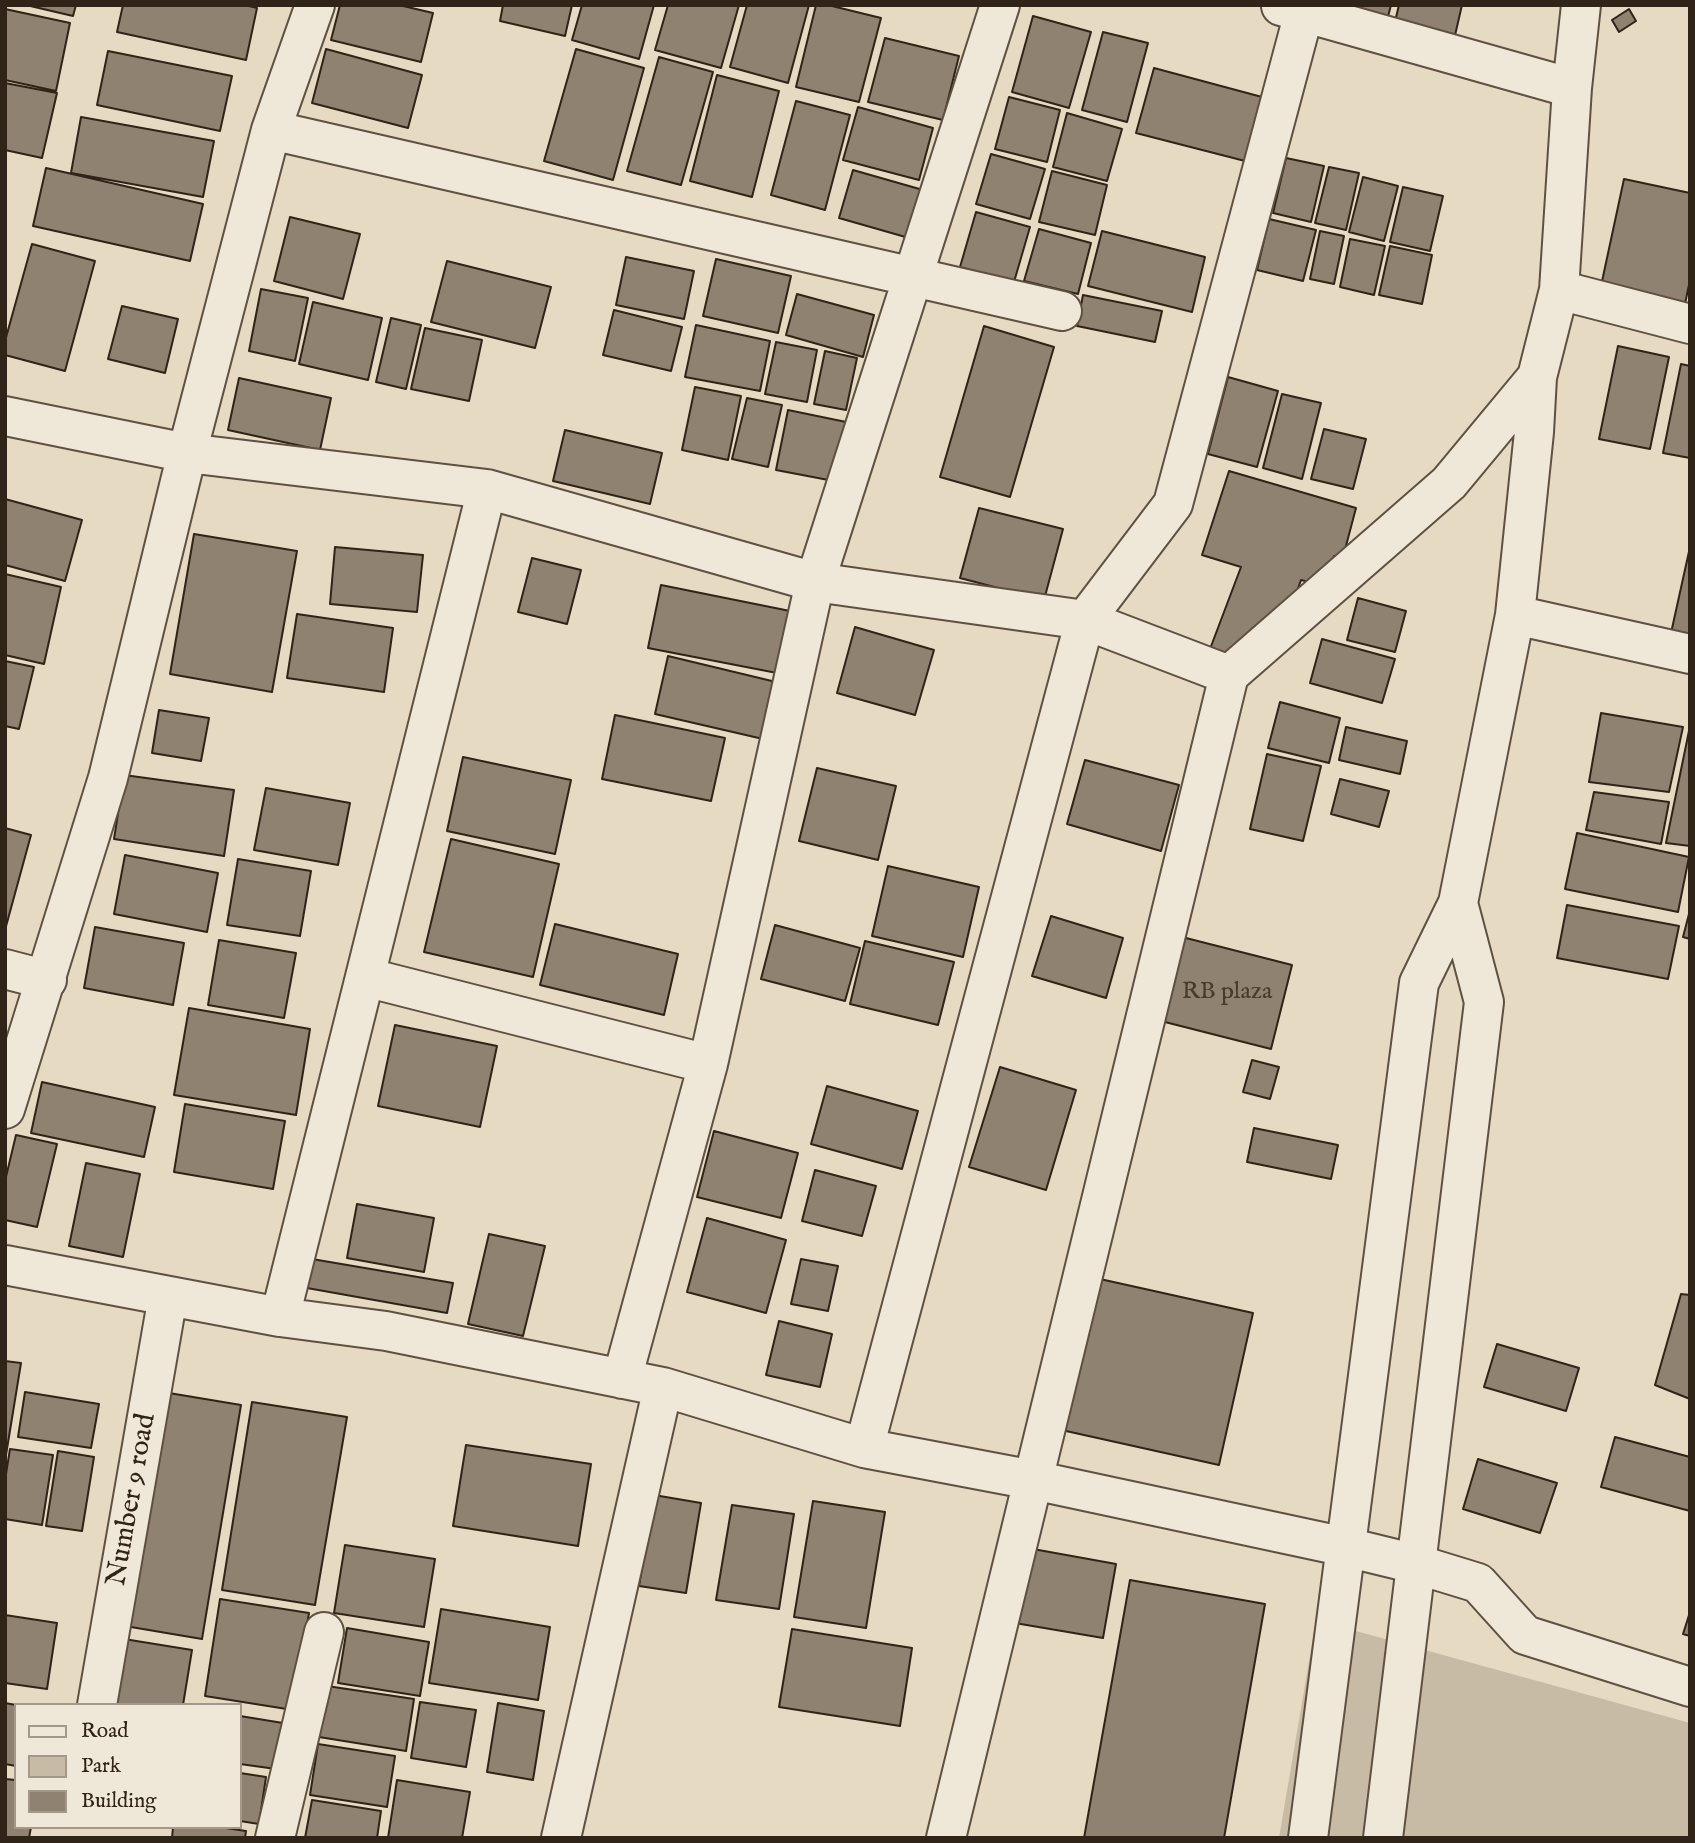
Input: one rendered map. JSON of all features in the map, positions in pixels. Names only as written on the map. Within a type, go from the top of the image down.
[{"type":"street","points":[[5,1109],[108,778],[187,453],[271,130],[315,5]]},
{"type":"street","points":[[622,1379],[708,1064],[814,582],[1000,5]]},
{"type":"street","points":[[1308,1838],[1419,983],[1458,904],[1515,615],[1537,377],[1559,290],[1572,88],[1582,6]]},
{"type":"street","points":[[864,1448],[1084,620],[1173,504],[1296,7],[1572,88]]},
{"type":"street","points":[[271,130],[1062,311]]},
{"type":"street","points":[[1559,290],[1690,324]]},
{"type":"street","points":[[946,1838],[1229,675],[1449,483],[1537,377]]},
{"type":"street","points":[[5,416],[187,453],[487,489],[814,582],[1084,620],[1229,675]]},
{"type":"street","points":[[280,1317],[487,489]]},
{"type":"street","points":[[1515,615],[1690,654]]},
{"type":"street","points":[[1383,1838],[1484,1002],[1458,904]]},
{"type":"street","points":[[5,969],[47,980]]},
{"type":"street","points":[[365,977],[708,1064]]},
{"type":"street","points":[[5,1265],[280,1317],[386,1331],[663,1387],[864,1448],[1033,1480],[1416,1564],[1478,1583],[1525,1635],[1690,1687]]},
{"type":"street","name":"Number 9 road","points":[[97,1703],[168,1296]]},
{"type":"street","points":[[561,1838],[663,1387]]},
{"type":"street","points":[[275,1838],[324,1632]]},
{"type":"green space","points":[[1316,1620],[1690,1723],[1690,1838],[1279,1838]]},
{"type":"building","points":[[26,5],[76,5],[73,16]]},
{"type":"building","points":[[123,5],[245,5],[257,8],[246,60],[117,32]]},
{"type":"building","points":[[340,5],[399,5],[433,13],[421,62],[331,40]]},
{"type":"building","points":[[503,5],[572,5],[565,36],[500,21]]},
{"type":"building","points":[[582,5],[654,5],[639,59],[572,40]]},
{"type":"building","points":[[668,5],[739,5],[721,68],[655,50]]},
{"type":"building","points":[[747,5],[809,5],[788,83],[730,67]]},
{"type":"building","points":[[816,5],[828,5],[881,18],[859,102],[796,87]]},
{"type":"building","points":[[1346,5],[1391,5],[1385,28]]},
{"type":"building","points":[[1399,5],[1462,5],[1453,44],[1393,30]]},
{"type":"building","points":[[5,9],[70,23],[56,91],[5,80]]},
{"type":"building","points":[[1629,9],[1636,21],[1619,32],[1612,20]]},
{"type":"building","points":[[1033,16],[1091,32],[1069,108],[1012,92]]},
{"type":"building","points":[[1103,32],[1148,43],[1127,122],[1082,110]]},
{"type":"building","points":[[885,38],[959,56],[943,120],[868,102]]},
{"type":"building","points":[[326,49],[422,75],[408,128],[312,103]]},
{"type":"building","points":[[576,49],[644,68],[613,180],[544,161]]},
{"type":"building","points":[[108,51],[232,76],[220,131],[97,105]]},
{"type":"building","points":[[659,57],[713,72],[681,185],[627,171]]},
{"type":"building","points":[[1154,68],[1262,97],[1245,161],[1136,133]]},
{"type":"building","points":[[717,75],[779,91],[752,197],[690,181]]},
{"type":"building","points":[[5,83],[57,93],[42,158],[5,150]]},
{"type":"building","points":[[1009,97],[1060,110],[1047,162],[995,149]]},
{"type":"building","points":[[796,101],[850,115],[825,210],[771,195]]},
{"type":"building","points":[[858,107],[933,128],[919,180],[843,160]]},
{"type":"building","points":[[1067,113],[1122,129],[1107,181],[1053,167]]},
{"type":"building","points":[[81,117],[214,141],[203,197],[71,173]]},
{"type":"building","points":[[991,154],[1045,169],[1030,219],[976,204]]},
{"type":"building","points":[[1286,158],[1324,166],[1311,222],[1273,213]]},
{"type":"building","points":[[1329,167],[1359,173],[1346,230],[1315,223]]},
{"type":"building","points":[[46,168],[203,204],[190,261],[33,226]]},
{"type":"building","points":[[853,170],[923,190],[909,238],[839,218]]},
{"type":"building","points":[[1052,171],[1107,185],[1095,235],[1039,222]]},
{"type":"building","points":[[1363,177],[1398,186],[1384,241],[1349,232]]},
{"type":"building","points":[[1624,179],[1690,193],[1690,280],[1685,304],[1601,286]]},
{"type":"building","points":[[1403,187],[1443,196],[1430,251],[1390,242]]},
{"type":"building","points":[[976,212],[1030,227],[1014,282],[960,267]]},
{"type":"building","points":[[290,217],[360,234],[343,299],[274,281]]},
{"type":"building","points":[[1269,219],[1316,230],[1303,281],[1257,270]]},
{"type":"building","points":[[1039,229],[1091,243],[1078,294],[1024,281]]},
{"type":"building","points":[[1102,231],[1205,257],[1192,312],[1088,286]]},
{"type":"building","points":[[1320,231],[1344,236],[1334,284],[1310,279]]},
{"type":"building","points":[[1350,239],[1385,246],[1374,295],[1340,287]]},
{"type":"building","points":[[32,244],[95,261],[65,371],[5,355],[5,341]]},
{"type":"building","points":[[1390,246],[1432,255],[1422,304],[1379,295]]},
{"type":"building","points":[[626,257],[694,271],[684,319],[616,305]]},
{"type":"building","points":[[716,259],[791,276],[778,333],[703,316]]},
{"type":"building","points":[[447,261],[551,287],[535,348],[431,322]]},
{"type":"building","points":[[261,289],[308,298],[295,361],[249,351]]},
{"type":"building","points":[[797,294],[874,315],[863,357],[786,335]]},
{"type":"building","points":[[1083,295],[1162,311],[1155,342],[1077,326]]},
{"type":"building","points":[[313,302],[382,318],[368,380],[299,364]]},
{"type":"building","points":[[122,306],[178,319],[165,373],[108,359]]},
{"type":"building","points":[[614,310],[682,327],[671,371],[603,355]]},
{"type":"building","points":[[391,318],[421,325],[406,389],[376,382]]},
{"type":"building","points":[[696,325],[770,341],[760,391],[685,377]]},
{"type":"building","points":[[984,326],[1054,347],[1010,497],[940,477]]},
{"type":"building","points":[[425,328],[482,340],[469,401],[411,389]]},
{"type":"building","points":[[776,342],[817,350],[807,402],[765,394]]},
{"type":"building","points":[[1618,346],[1669,357],[1650,449],[1599,439]]},
{"type":"building","points":[[825,351],[857,358],[846,410],[814,404]]},
{"type":"building","points":[[1681,364],[1690,366],[1690,458],[1663,453]]},
{"type":"building","points":[[1228,377],[1278,391],[1257,467],[1208,454]]},
{"type":"building","points":[[239,378],[331,398],[320,450],[228,430]]},
{"type":"building","points":[[695,387],[741,396],[728,460],[682,450]]},
{"type":"building","points":[[1282,394],[1321,403],[1302,479],[1263,468]]},
{"type":"building","points":[[747,398],[782,405],[768,467],[732,459]]},
{"type":"building","points":[[788,410],[851,423],[839,482],[776,470]]},
{"type":"building","points":[[1324,429],[1366,439],[1353,489],[1311,479]]},
{"type":"building","points":[[565,430],[662,453],[650,504],[553,481]]},
{"type":"building","points":[[1229,471],[1356,508],[1342,561],[1334,556],[1325,586],[1301,580],[1291,609],[1239,658],[1210,649],[1241,567],[1202,555]]},
{"type":"building","points":[[5,499],[82,520],[65,581],[5,565]]},
{"type":"building","points":[[979,508],[1063,529],[1044,600],[960,578]]},
{"type":"building","points":[[194,534],[297,551],[272,692],[170,674]]},
{"type":"building","points":[[335,547],[423,555],[417,612],[330,604]]},
{"type":"building","points":[[1690,547],[1690,637],[1671,633]]},
{"type":"building","points":[[532,558],[581,570],[567,624],[518,612]]},
{"type":"building","points":[[5,574],[61,587],[44,664],[5,655]]},
{"type":"building","points":[[661,585],[790,611],[777,673],[648,648]]},
{"type":"building","points":[[1358,598],[1406,611],[1395,652],[1347,640]]},
{"type":"building","points":[[297,614],[393,628],[384,692],[287,678]]},
{"type":"building","points":[[855,627],[934,650],[915,715],[837,693]]},
{"type":"building","points":[[1322,639],[1395,659],[1382,703],[1310,683]]},
{"type":"building","points":[[668,656],[776,682],[763,739],[655,714]]},
{"type":"building","points":[[5,661],[34,667],[19,729],[5,726]]},
{"type":"building","points":[[1280,702],[1340,718],[1329,763],[1268,748]]},
{"type":"building","points":[[159,710],[209,718],[201,761],[152,753]]},
{"type":"building","points":[[1601,713],[1683,727],[1669,792],[1589,782]]},
{"type":"building","points":[[615,715],[725,738],[711,801],[602,779]]},
{"type":"building","points":[[1690,726],[1690,846],[1666,843]]},
{"type":"building","points":[[1346,727],[1407,741],[1400,774],[1339,760]]},
{"type":"building","points":[[1267,754],[1321,766],[1303,841],[1250,829]]},
{"type":"building","points":[[463,757],[571,780],[555,854],[447,831]]},
{"type":"building","points":[[1085,760],[1179,785],[1161,851],[1067,824]]},
{"type":"building","points":[[817,768],[896,786],[878,860],[799,841]]},
{"type":"building","points":[[124,775],[234,790],[224,856],[114,839]]},
{"type":"building","points":[[1340,779],[1389,791],[1379,827],[1331,814]]},
{"type":"building","points":[[266,788],[350,803],[338,865],[254,850]]},
{"type":"building","points":[[1594,792],[1669,802],[1661,844],[1586,830]]},
{"type":"building","points":[[5,828],[31,835],[5,930]]},
{"type":"building","points":[[1577,833],[1689,857],[1678,912],[1565,889]]},
{"type":"building","points":[[451,839],[559,864],[533,977],[424,952]]},
{"type":"building","points":[[125,855],[218,873],[207,932],[114,914]]},
{"type":"building","points":[[238,859],[311,871],[300,936],[227,925]]},
{"type":"building","points":[[888,866],[979,887],[963,957],[872,936]]},
{"type":"building","points":[[1567,905],[1679,926],[1668,979],[1557,958]]},
{"type":"building","points":[[1690,910],[1690,939],[1683,937]]},
{"type":"building","points":[[1051,916],[1123,938],[1106,998],[1032,976]]},
{"type":"building","points":[[555,924],[678,954],[664,1015],[540,985]]},
{"type":"building","points":[[775,925],[860,948],[845,1001],[761,979]]},
{"type":"building","points":[[95,927],[184,943],[173,1005],[84,988]]},
{"type":"building","points":[[1182,937],[1292,965],[1271,1049],[1161,1021]]},
{"type":"building","points":[[219,940],[296,953],[284,1018],[208,1005]]},
{"type":"building","points":[[865,941],[954,962],[938,1025],[850,1004]]},
{"type":"building","points":[[189,1008],[310,1029],[296,1115],[174,1095]]},
{"type":"building","points":[[395,1025],[497,1046],[480,1127],[378,1106]]},
{"type":"building","points":[[1252,1060],[1279,1067],[1270,1099],[1243,1092]]},
{"type":"building","points":[[1000,1067],[1076,1090],[1046,1190],[969,1167]]},
{"type":"building","points":[[42,1082],[155,1107],[144,1157],[31,1133]]},
{"type":"building","points":[[827,1086],[918,1111],[902,1169],[811,1144]]},
{"type":"building","points":[[185,1104],[285,1121],[273,1189],[174,1172]]},
{"type":"building","points":[[1254,1128],[1338,1145],[1331,1179],[1247,1162]]},
{"type":"building","points":[[714,1131],[798,1153],[781,1218],[697,1197]]},
{"type":"building","points":[[16,1135],[57,1144],[37,1227],[5,1220],[5,1181]]},
{"type":"building","points":[[86,1163],[140,1174],[123,1257],[69,1246]]},
{"type":"building","points":[[815,1170],[876,1186],[862,1236],[802,1221]]},
{"type":"building","points":[[357,1204],[434,1218],[424,1272],[347,1258]]},
{"type":"building","points":[[707,1218],[786,1240],[766,1313],[687,1292]]},
{"type":"building","points":[[489,1234],[545,1246],[523,1336],[468,1324]]},
{"type":"building","points":[[312,1259],[453,1283],[447,1313],[307,1288]]},
{"type":"building","points":[[801,1259],[838,1266],[828,1311],[791,1304]]},
{"type":"building","points":[[1091,1277],[1253,1313],[1219,1465],[1057,1429]]},
{"type":"building","points":[[1681,1294],[1690,1295],[1690,1399],[1655,1385]]},
{"type":"building","points":[[779,1321],[832,1334],[820,1387],[766,1375]]},
{"type":"building","points":[[1497,1344],[1579,1368],[1566,1411],[1484,1387]]},
{"type":"building","points":[[5,1361],[21,1363],[6,1455],[5,1455]]},
{"type":"building","points":[[25,1392],[99,1404],[91,1448],[18,1437]]},
{"type":"building","points":[[163,1392],[241,1405],[202,1639],[125,1626]]},
{"type":"building","points":[[252,1402],[347,1417],[315,1605],[222,1590]]},
{"type":"building","points":[[1615,1437],[1690,1457],[1690,1511],[1601,1487]]},
{"type":"building","points":[[466,1445],[591,1464],[578,1546],[453,1526]]},
{"type":"building","points":[[10,1449],[53,1455],[42,1525],[5,1519],[5,1480]]},
{"type":"building","points":[[58,1451],[94,1457],[82,1531],[46,1526]]},
{"type":"building","points":[[1478,1459],[1557,1483],[1540,1533],[1463,1509]]},
{"type":"building","points":[[654,1495],[701,1503],[686,1593],[639,1586]]},
{"type":"building","points":[[813,1501],[885,1512],[866,1628],[794,1617]]},
{"type":"building","points":[[732,1505],[794,1514],[779,1609],[716,1600]]},
{"type":"building","points":[[345,1545],[435,1559],[424,1627],[334,1613]]},
{"type":"building","points":[[1022,1547],[1116,1564],[1103,1638],[1009,1622]]},
{"type":"building","points":[[1130,1580],[1265,1604],[1224,1838],[1084,1838]]},
{"type":"building","points":[[220,1599],[309,1613],[293,1710],[205,1696]]},
{"type":"building","points":[[441,1609],[550,1627],[538,1700],[429,1683]]},
{"type":"building","points":[[1690,1612],[1690,1636],[1683,1634]]},
{"type":"building","points":[[5,1615],[57,1623],[47,1689],[5,1683]]},
{"type":"building","points":[[347,1628],[429,1642],[420,1696],[338,1683]]},
{"type":"building","points":[[792,1629],[912,1648],[900,1726],[779,1707]]},
{"type":"building","points":[[124,1639],[192,1650],[183,1703],[114,1703]]},
{"type":"building","points":[[327,1686],[414,1699],[406,1751],[319,1737]]},
{"type":"building","points":[[420,1702],[476,1710],[466,1767],[411,1758]]},
{"type":"building","points":[[5,1703],[14,1705],[14,1766],[5,1764]]},
{"type":"building","points":[[498,1703],[544,1711],[533,1780],[487,1772]]},
{"type":"building","points":[[242,1716],[283,1723],[276,1769],[242,1764]]},
{"type":"building","points":[[318,1744],[395,1756],[387,1807],[310,1795]]},
{"type":"building","points":[[242,1773],[266,1777],[259,1824],[242,1821]]},
{"type":"building","points":[[5,1779],[14,1780],[14,1829],[31,1829],[29,1838],[5,1838]]},
{"type":"building","points":[[397,1780],[470,1792],[462,1838],[388,1838]]},
{"type":"building","points":[[312,1800],[381,1811],[377,1838],[305,1838]]},
{"type":"building","points":[[173,1829],[246,1831],[245,1838],[172,1838]]}]
